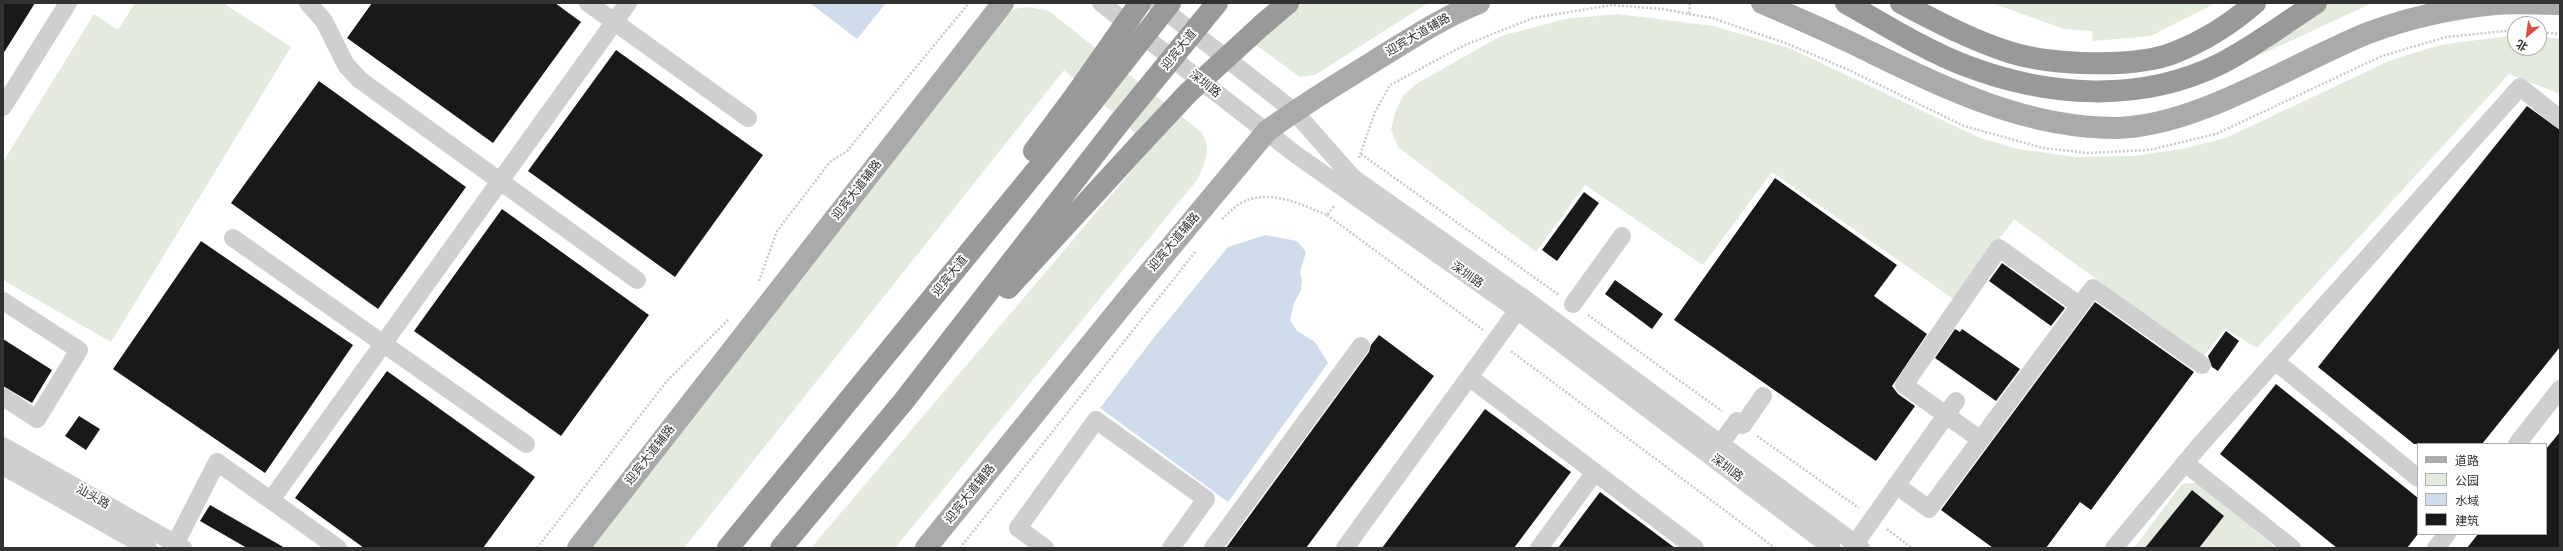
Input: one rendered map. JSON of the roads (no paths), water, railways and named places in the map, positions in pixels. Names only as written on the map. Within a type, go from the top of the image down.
[{"type":"highway","points":[[1085,97],[1140,3]]},
{"type":"highway","name":"迎宾大道","points":[[728,548],[885,356],[1085,97],[1170,3]]},
{"type":"highway","name":"迎宾大道","points":[[781,548],[903,402],[1119,123],[1217,3]]},
{"type":"highway","points":[[903,402],[1188,93],[1288,3]]},
{"type":"highway","points":[[1846,3],[1963,64],[2023,84],[2070,92],[2128,92],[2188,77],[2222,63],[2316,3]]},
{"type":"highway","points":[[1901,3],[1957,32],[2009,52],[2054,62],[2124,62],[2175,53],[2229,26],[2255,3]]},
{"type":"main road","name":"迎宾大道辅路","points":[[578,548],[1003,3]]},
{"type":"main road","name":"迎宾大道辅路","points":[[926,548],[1128,297],[1267,132],[1294,111],[1408,41],[1464,9],[1480,3]]},
{"type":"main road","points":[[1762,3],[1822,29],[1957,93],[2002,110],[2034,118],[2116,128],[2154,123],[2196,110],[2278,76],[2370,33],[2429,15],[2497,4],[2560,4]]},
{"type":"street","points":[[308,3],[324,21],[346,65],[360,80],[637,280]]},
{"type":"street","points":[[588,3],[748,118]]},
{"type":"street","points":[[271,500],[628,3]]},
{"type":"street","name":"深圳路","points":[[1101,3],[1267,132],[1348,184],[1521,304],[1716,450],[1856,546]]},
{"type":"street","name":"深圳路","points":[[1155,3],[1294,111],[1348,184]]},
{"type":"street","points":[[3,107],[9,82],[66,4]]},
{"type":"street","points":[[2114,548],[2185,463],[2520,87],[2560,119]]},
{"type":"street","points":[[1573,304],[1622,236]]},
{"type":"street","points":[[233,238],[526,444]]},
{"type":"street","points":[[1981,440],[1951,408],[1904,384],[1999,248],[2080,305]]},
{"type":"street","points":[[1896,485],[1929,509],[2093,288],[2202,365]]},
{"type":"street","points":[[3,301],[79,350],[37,419],[3,397]]},
{"type":"street","points":[[1344,548],[1521,304]]},
{"type":"street","points":[[1213,548],[1361,346]]},
{"type":"street","points":[[2275,361],[2417,477]]},
{"type":"street","points":[[1469,377],[1695,548]]},
{"type":"street","points":[[1716,450],[1763,396]]},
{"type":"street","points":[[2518,443],[2557,400]]},
{"type":"street","points":[[1856,546],[1873,518],[1951,408]]},
{"type":"street","points":[[1046,548],[1018,528],[1096,420],[1206,499],[1171,548]]},
{"type":"street","name":"汕头路","points":[[3,446],[177,547]]},
{"type":"street","name":"深圳路","points":[[1716,450],[1832,548]]},
{"type":"street","points":[[177,547],[217,462],[338,548]]},
{"type":"street","points":[[2185,463],[2292,548]]},
{"type":"street","name":"汕头路","points":[[3,466],[148,548]]},
{"type":"street","points":[[1539,548],[1595,472]]},
{"type":"street","points":[[2436,548],[2446,535]]},
{"type":"water","points":[[810,3],[886,3],[857,39]]},
{"type":"water","points":[[1265,235],[1297,241],[1306,252],[1300,272],[1302,280],[1301,290],[1294,303],[1290,320],[1297,331],[1315,342],[1328,363],[1228,502],[1100,408],[1152,340],[1228,247]]}]
